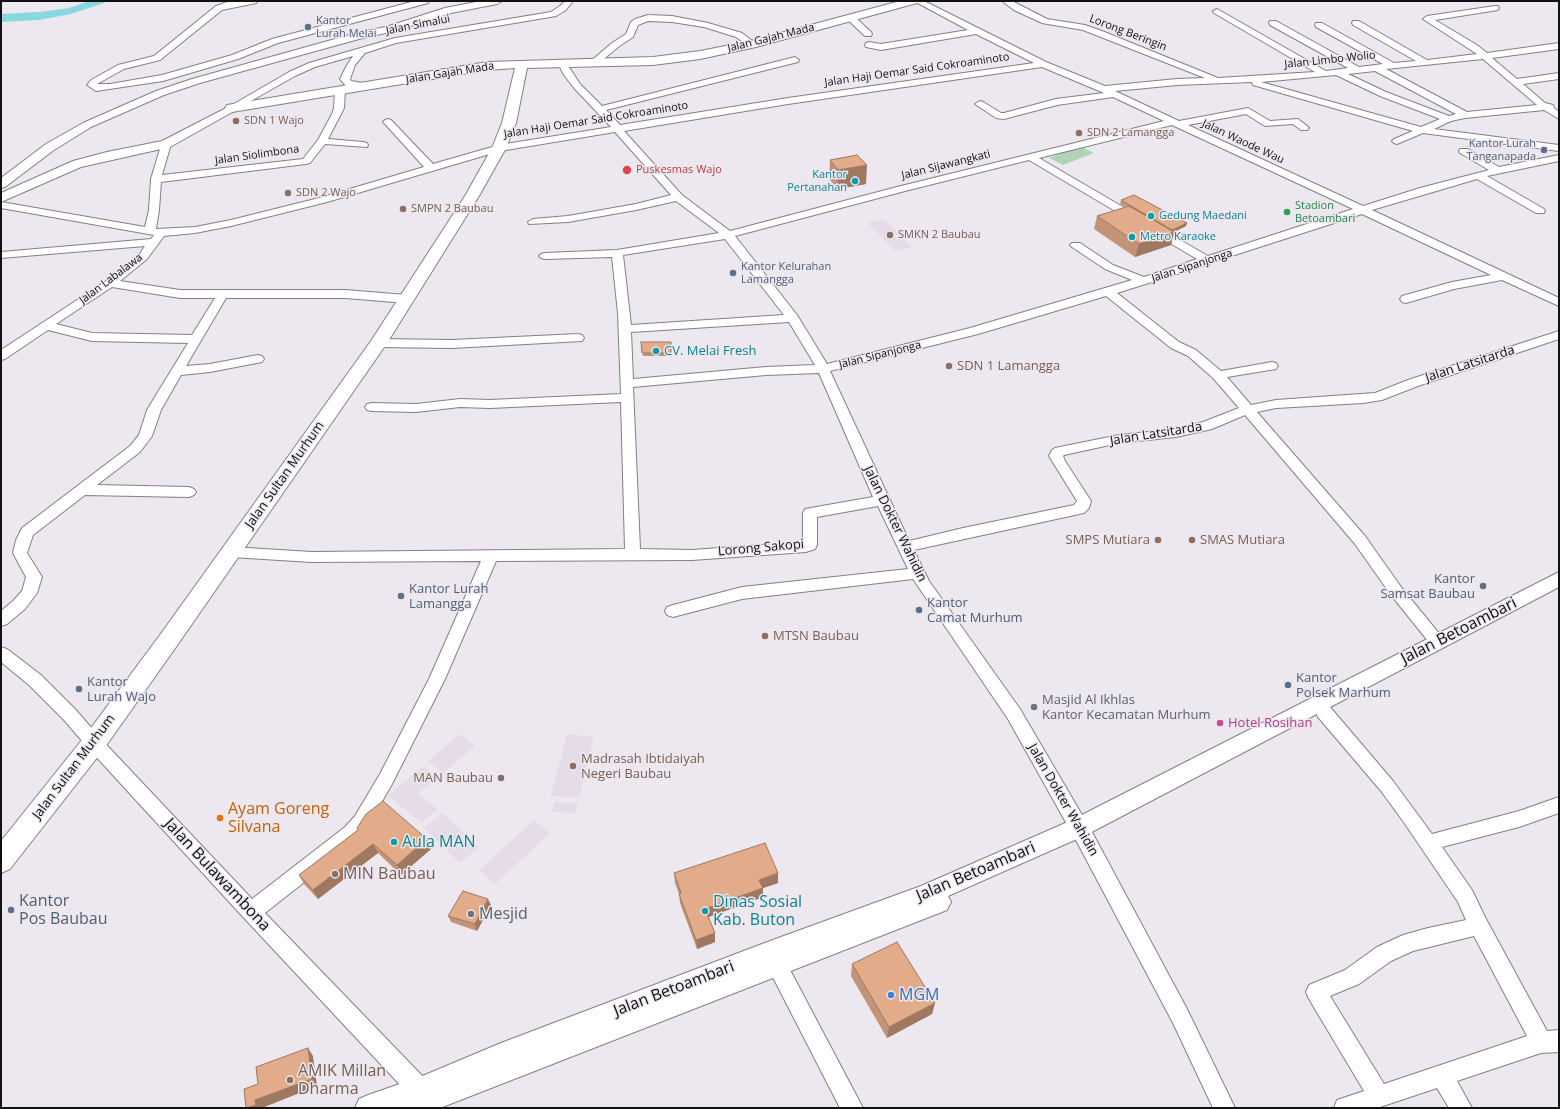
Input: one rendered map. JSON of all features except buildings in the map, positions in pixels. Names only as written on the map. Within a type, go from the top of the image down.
[{"type":"highway","name":"Jalan Gajah Mada","points":[[232,108],[487,66],[672,59],[752,44],[913,1]]},
{"type":"highway","name":"Jalan Sultan Murhum","points":[[1,861],[94,743],[231,552],[407,299],[472,196],[499,148],[509,123],[522,64]]},
{"type":"main road","points":[[1,184],[50,147],[87,125],[160,93],[196,81],[357,36],[397,27],[457,8],[497,1]]},
{"type":"main road","name":"Jalan Gajah Mada","points":[[1,198],[77,164],[107,156],[166,144],[232,108]]},
{"type":"main road","name":"Jalan Betoambari","points":[[368,1108],[425,1095],[505,1069],[773,958],[934,904],[1082,833],[1438,642],[1559,582]]},
{"type":"main road","name":"Jalan Betoambari","points":[[1082,833],[1127,818],[1324,712],[1559,582]]},
{"type":"main road","name":"Jalan Betoambari","points":[[408,1108],[425,1095]]},
{"type":"street","points":[[238,1],[226,5],[208,17],[157,58],[121,67],[94,82],[92,85],[96,88],[110,87],[163,78],[235,57],[275,41],[425,1]]},
{"type":"street","points":[[226,5],[253,1]]},
{"type":"street","name":"Jalan Simalui","points":[[232,108],[301,69],[396,41],[462,28],[554,14],[563,8],[568,1]]},
{"type":"street","name":"Jalan Waode Wau","points":[[918,1],[1043,64],[1104,89],[1559,302]]},
{"type":"street","name":"Lorong Beringin","points":[[1006,1],[1017,8],[1045,21],[1085,28],[1219,81]]},
{"type":"street","points":[[1495,8],[1427,19],[1466,42],[1485,56],[1545,108],[1559,116]]},
{"type":"street","points":[[1217,11],[1323,73]]},
{"type":"street","points":[[595,62],[615,45],[630,35],[634,24],[648,18],[672,19],[705,25],[739,34],[752,44]]},
{"type":"street","points":[[851,18],[868,34]]},
{"type":"street","points":[[1273,23],[1358,70]]},
{"type":"street","points":[[1356,23],[1425,62]]},
{"type":"street","points":[[1319,25],[1392,66]]},
{"type":"street","points":[[869,45],[881,47],[976,31]]},
{"type":"street","name":"Jalan Limbo Wolio","points":[[1104,89],[1247,80],[1337,72],[1558,47]]},
{"type":"street","points":[[362,50],[351,64],[345,79],[348,82],[366,86]]},
{"type":"street","points":[[600,109],[796,60]]},
{"type":"street","name":"Jalan Dokter Wahidin","points":[[562,63],[567,73],[577,86],[618,128],[678,197],[728,235],[793,318],[823,369],[841,406],[882,500],[923,584],[1014,714],[1082,833],[1180,1016],[1224,1108]]},
{"type":"street","name":"Jalan Haji Oemar Said Cokroaminoto","points":[[155,235],[231,224],[323,200],[499,148],[788,101],[1043,64]]},
{"type":"street","points":[[1375,67],[1465,115]]},
{"type":"street","points":[[1337,72],[1383,94],[1448,119]]},
{"type":"street","points":[[1515,82],[1559,76]]},
{"type":"street","points":[[1247,80],[1421,130],[1559,148]]},
{"type":"street","name":"Jalan Siolimbona","points":[[156,179],[306,161],[322,141],[337,114],[339,108],[340,90]]},
{"type":"street","points":[[980,104],[999,116],[1004,116],[1056,102],[1114,94]]},
{"type":"street","points":[[1396,141],[1448,119],[1465,115],[1545,108],[1559,105]]},
{"type":"street","name":"Jalan Sijawangkati","points":[[545,256],[617,253],[728,235],[902,189],[1174,123],[1248,111],[1267,124],[1294,121],[1304,128]]},
{"type":"street","points":[[388,122],[431,168]]},
{"type":"street","points":[[322,141],[363,145]]},
{"type":"street","points":[[155,235],[154,210],[156,179],[166,144]]},
{"type":"street","points":[[1464,151],[1498,171]]},
{"type":"street","points":[[1030,157],[1208,261]]},
{"type":"street","name":"Jalan Sipanjonga","points":[[626,384],[766,371],[823,369],[974,331],[1108,292],[1208,261],[1424,190],[1478,175],[1559,158]]},
{"type":"street","points":[[1478,175],[1540,211]]},
{"type":"street","points":[[533,222],[636,207],[678,197]]},
{"type":"street","points":[[1,205],[155,235]]},
{"type":"street","points":[[1,255],[155,235]]},
{"type":"street","name":"Jalan Labalawa","points":[[1,356],[48,326],[110,283],[143,257],[155,235]]},
{"type":"street","points":[[1076,245],[1109,266],[1144,281]]},
{"type":"street","points":[[231,552],[312,557],[633,554],[624,313],[617,253]]},
{"type":"street","points":[[1406,300],[1452,286],[1502,276]]},
{"type":"street","points":[[110,283],[180,294],[345,294],[407,299]]},
{"type":"street","points":[[1108,292],[1175,345],[1192,353],[1218,375],[1249,409],[1360,540],[1396,591],[1438,642]]},
{"type":"street","points":[[1,620],[20,605],[29,593],[32,586],[34,577],[20,553],[23,540],[28,532],[63,503],[83,490],[135,449],[145,436],[154,410],[222,295]]},
{"type":"street","points":[[624,329],[793,318]]},
{"type":"street","points":[[48,326],[92,337],[195,339]]},
{"type":"street","name":"Jalan Latsitarda","points":[[905,547],[963,533],[1079,509],[1084,504],[1084,501],[1058,461],[1056,456],[1060,451],[1119,439],[1176,433],[1207,426],[1249,409],[1276,404],[1377,397],[1414,383],[1559,335]]},
{"type":"street","points":[[378,342],[452,344],[578,338]]},
{"type":"street","points":[[178,371],[210,368],[258,359]]},
{"type":"street","points":[[1218,375],[1272,366]]},
{"type":"street","points":[[372,407],[416,408],[460,403],[490,404],[626,398]]},
{"type":"street","points":[[83,490],[189,492]]},
{"type":"street","name":"Lorong Sakopi","points":[[633,554],[692,554],[806,547],[810,545],[810,513],[882,500]]},
{"type":"street","points":[[251,912],[352,833],[361,822],[386,779],[437,679],[490,556]]},
{"type":"street","points":[[673,611],[742,593],[918,573]]},
{"type":"street","name":"Jalan Bulawambona","points":[[1,653],[35,680],[70,715],[94,743],[251,912],[425,1095]]},
{"type":"street","points":[[1324,712],[1387,786],[1465,896],[1479,926],[1550,1041],[1441,1074],[1345,1108]]},
{"type":"street","points":[[1428,843],[1518,819],[1559,805]]},
{"type":"street","points":[[1379,1096],[1316,992],[1352,977],[1384,954],[1410,942],[1428,936],[1479,926]]},
{"type":"street","points":[[773,958],[852,1108]]},
{"type":"street","points":[[1441,1074],[1461,1108]]},
{"type":"shaded area","name":"SMKN 2 Baubau","points":[[884,219],[912,247],[895,251],[868,223]]},
{"type":"shaded area","points":[[460,734],[475,746],[443,773],[428,761]]},
{"type":"shaded area","name":"Madrasah Ibtidaiyah Negeri Baubau","points":[[567,734],[594,737],[579,798],[551,796]]},
{"type":"shaded area","points":[[423,766],[437,777],[418,794],[438,809],[422,823],[388,796]]},
{"type":"shaded area","name":"Madrasah Ibtidaiyah Negeri Baubau","points":[[555,802],[578,803],[576,813],[552,812]]},
{"type":"shaded area","points":[[442,813],[479,847],[460,863],[424,828]]},
{"type":"shaded area","points":[[534,820],[550,833],[495,884],[479,870]]},
{"type":"green space","points":[[1080,146],[1094,153],[1063,165],[1049,158]]},
{"type":"waterway","points":[[1,18],[39,16],[71,11],[100,1]]},
{"type":"place","name":"Kantor Lurah Melai","points":[[308,27]]},
{"type":"place","name":"SDN 1 Wajo","points":[[236,121]]},
{"type":"place","name":"SDN 2 Lamangga","points":[[1079,133]]},
{"type":"place","name":"Kantor Lurah Tanganapada","points":[[1544,150]]},
{"type":"place","name":"Puskesmas Wajo","points":[[627,170]]},
{"type":"place","name":"Kantor Pertanahan","points":[[855,181]]},
{"type":"place","name":"SDN 2 Wajo","points":[[288,193]]},
{"type":"place","name":"SMPN 2 Baubau","points":[[403,209]]},
{"type":"place","name":"Stadion Betoambari","points":[[1287,212]]},
{"type":"place","name":"Gedung Maedani","points":[[1151,216]]},
{"type":"place","name":"SMKN 2 Baubau","points":[[890,235]]},
{"type":"place","name":"Metro Karaoke","points":[[1132,237]]},
{"type":"place","name":"Kantor Kelurahan Lamangga","points":[[733,273]]},
{"type":"place","name":"CV. Melai Fresh","points":[[656,351]]},
{"type":"place","name":"SDN 1 Lamangga","points":[[949,366]]},
{"type":"place","name":"SMPS Mutiara","points":[[1158,540]]},
{"type":"place","name":"SMAS Mutiara","points":[[1192,540]]},
{"type":"place","name":"Kantor Samsat Baubau","points":[[1483,586]]},
{"type":"place","name":"Kantor Lurah Lamangga","points":[[401,596]]},
{"type":"place","name":"Kantor Camat Murhum","points":[[919,610]]},
{"type":"place","name":"MTSN Baubau","points":[[765,636]]},
{"type":"place","name":"Kantor Polsek Marhum","points":[[1288,685]]},
{"type":"place","name":"Kantor Lurah Wajo","points":[[79,689]]},
{"type":"place","name":"Masjid Al Ikhlas Kantor Kecamatan Murhum","points":[[1034,707]]},
{"type":"place","name":"Hotel Rosihan","points":[[1220,723]]},
{"type":"place","name":"Madrasah Ibtidaiyah Negeri Baubau","points":[[573,766]]},
{"type":"place","name":"MAN Baubau","points":[[501,778]]},
{"type":"place","name":"Ayam Goreng Silvana","points":[[220,818]]},
{"type":"place","name":"Aula MAN","points":[[394,842]]},
{"type":"place","name":"MIN Baubau","points":[[335,874]]},
{"type":"place","name":"Kantor Pos Baubau","points":[[11,910]]},
{"type":"place","name":"Dinas Sosial Kab. Buton","points":[[705,911]]},
{"type":"place","name":"Mesjid","points":[[471,914]]},
{"type":"place","name":"MGM","points":[[891,995]]},
{"type":"place","name":"AMIK Millan Dharma","points":[[290,1080]]}]
